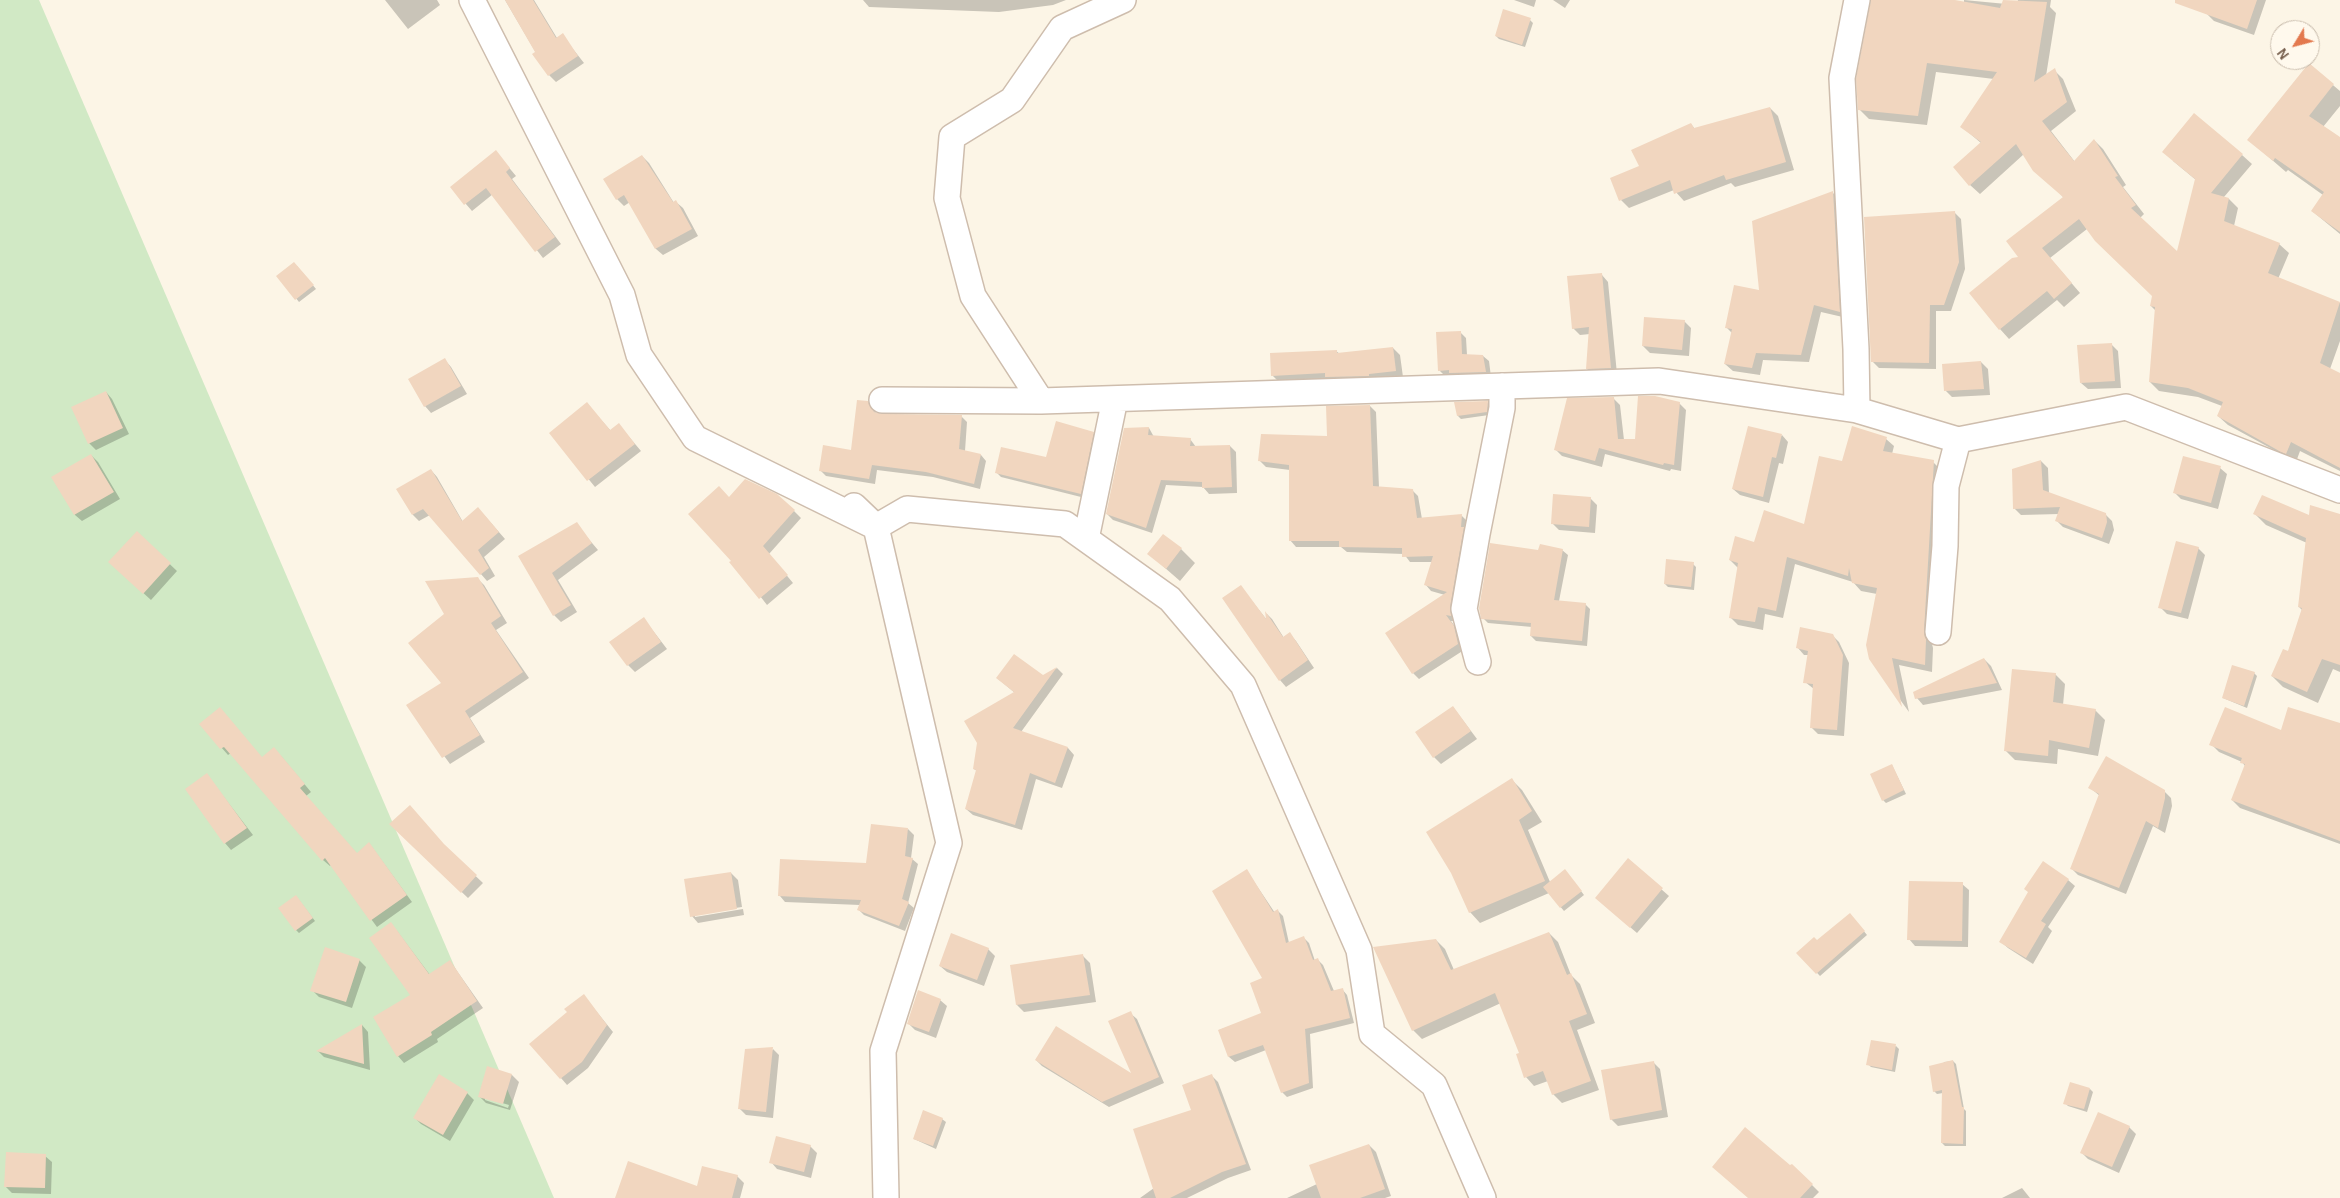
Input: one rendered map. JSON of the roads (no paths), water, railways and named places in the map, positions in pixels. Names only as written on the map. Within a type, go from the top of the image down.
[{"type":"street","points":[[472,0],[622,295],[639,355],[695,438],[876,527]]},
{"type":"street","points":[[1041,401],[973,296],[947,198],[952,137],[1012,100],[1062,28],[1122,0]]},
{"type":"street","points":[[1857,0],[1842,78],[1856,339],[1857,410]]},
{"type":"street","points":[[882,400],[1041,401],[1659,381],[1857,410],[1958,440],[2126,407],[2340,490]]},
{"type":"street","points":[[1478,662],[1464,609],[1476,534],[1502,408],[1502,386]]},
{"type":"street","points":[[1086,539],[1115,399]]},
{"type":"street","points":[[1938,632],[1946,546],[1946,486],[1958,440]]},
{"type":"street","points":[[854,506],[876,527],[949,843],[883,1051],[886,1198]]},
{"type":"street","points":[[876,527],[907,509],[1065,524],[1170,599],[1244,685],[1359,950],[1372,1034],[1434,1085],[1483,1198]]}]
